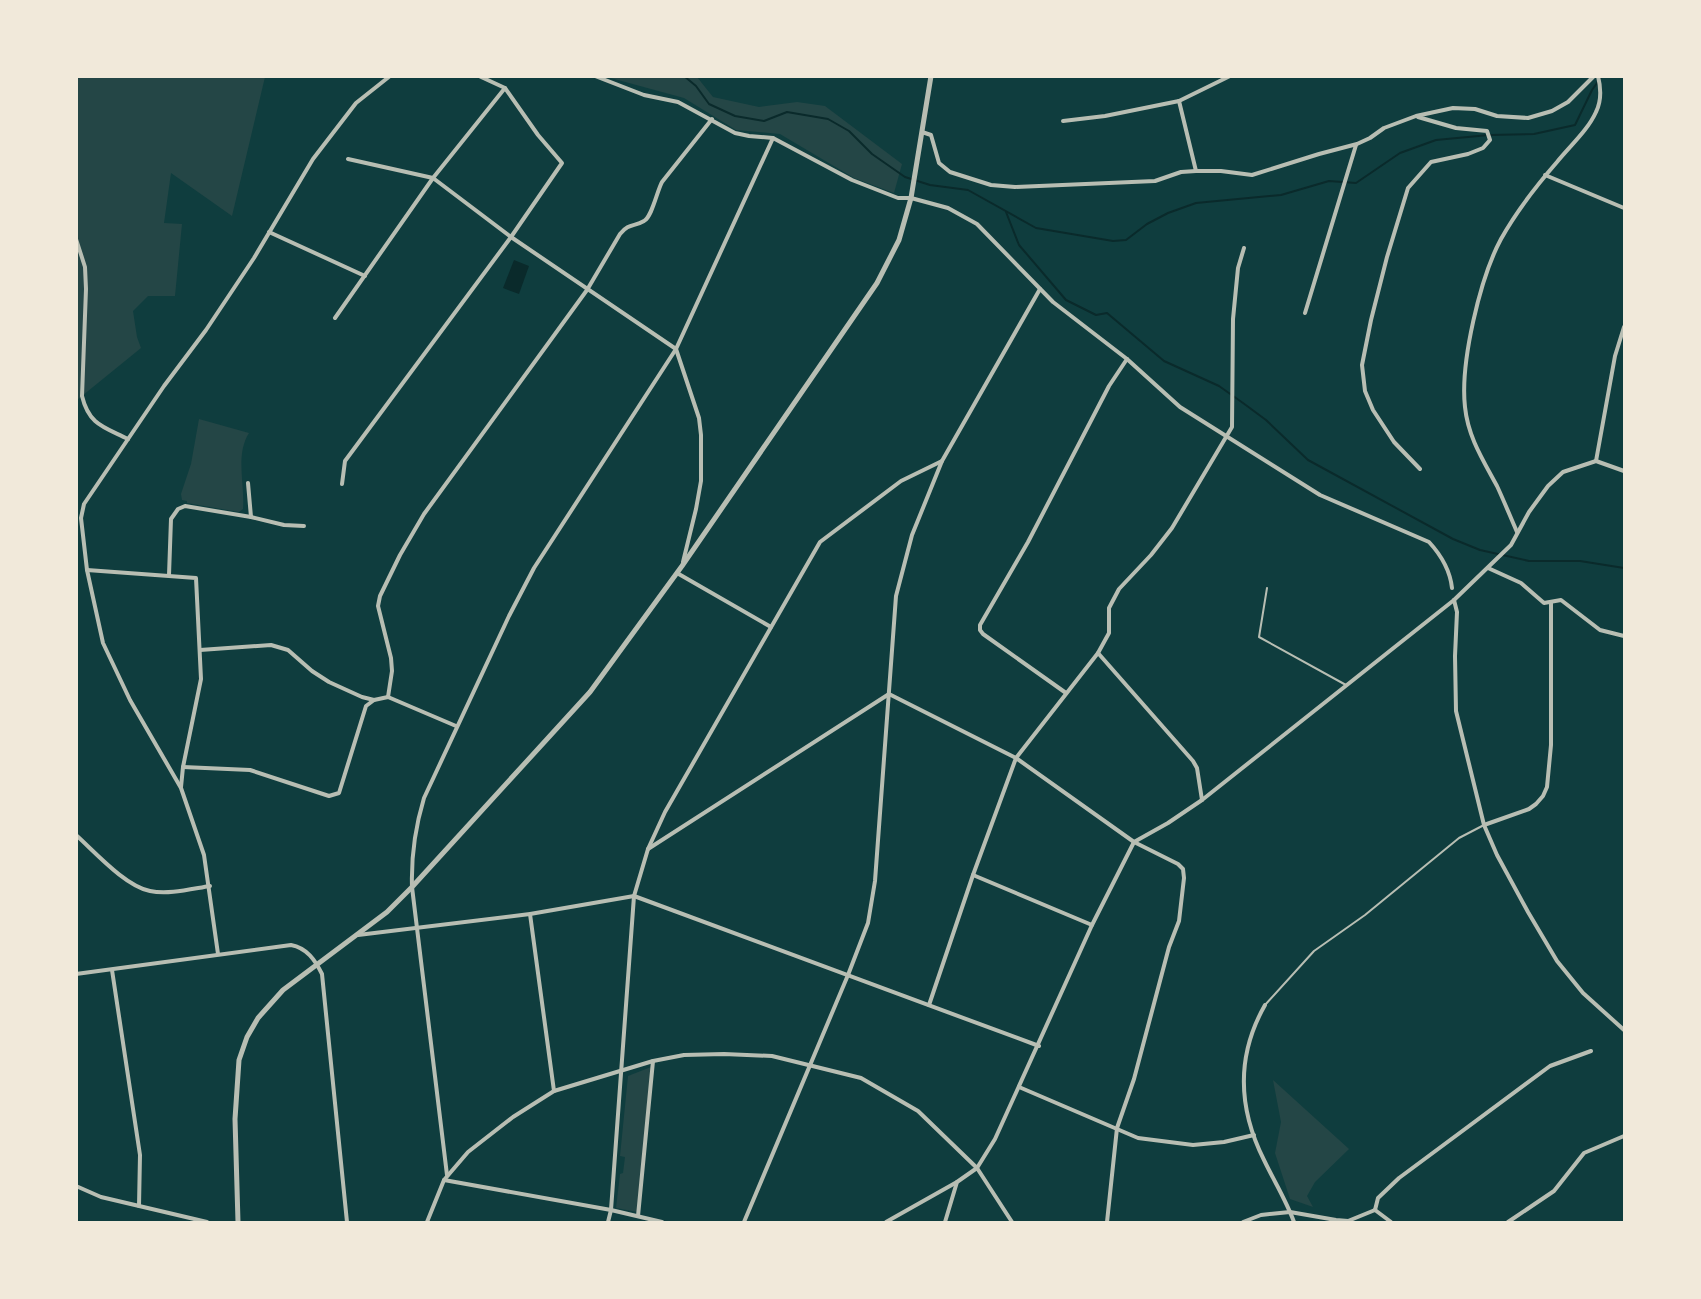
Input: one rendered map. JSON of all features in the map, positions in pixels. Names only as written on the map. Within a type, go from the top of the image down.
[{"type":"street","points":[[218,954],[204,855],[181,788],[112,665],[103,643],[87,570],[79,518],[84,504],[254,258],[313,159],[356,103],[390,76]]},
{"type":"street","points":[[342,484],[345,461],[511,237],[562,163],[538,135],[505,88],[479,76]]},
{"type":"street","points":[[595,76],[644,95],[678,102],[735,133],[774,138],[852,180],[898,198],[911,198],[948,208],[977,224],[1053,302],[1127,359],[1180,407],[1320,495],[1429,542],[1439,552],[1451,577],[1452,588]]},
{"type":"street","points":[[238,1222],[235,1119],[239,1060],[247,1037],[258,1018],[270,1003],[317,963],[387,912],[412,887],[590,692],[677,573],[877,283],[899,240],[913,190],[931,76]]},
{"type":"street","points":[[1063,121],[1105,116],[1179,101],[1230,76]]},
{"type":"street","points":[[922,132],[931,135],[939,163],[950,172],[990,185],[1015,187],[1155,181],[1181,172],[1196,171],[1252,175],[1357,144],[1384,128],[1416,116],[1453,108],[1476,109],[1497,116],[1528,118],[1552,111],[1568,102],[1596,76],[1602,89],[1597,111],[1586,128],[1545,175],[1502,239],[1488,268],[1479,296],[1464,375],[1465,406],[1469,429],[1518,532]]},
{"type":"street","points":[[336,318],[433,178],[505,88]]},
{"type":"street","points":[[1179,101],[1196,171]]},
{"type":"street","points":[[1416,116],[1456,128],[1487,131],[1490,141],[1483,148],[1468,154],[1431,162],[1408,188],[1371,320],[1362,366],[1365,391],[1373,410],[1394,441],[1420,469]]},
{"type":"street","points":[[388,697],[392,671],[391,658],[378,606],[380,596],[395,565],[424,514],[587,290],[625,227],[645,221],[650,216],[662,182],[712,119]]},
{"type":"street","points":[[447,1175],[412,887],[411,860],[416,824],[424,798],[456,726],[534,568],[676,349],[774,138]]},
{"type":"street","points":[[1305,313],[1357,144]]},
{"type":"street","points":[[348,159],[433,178],[511,237],[676,349],[699,418],[701,435],[699,491],[682,566]]},
{"type":"street","points":[[1545,175],[1624,208]]},
{"type":"street","points":[[269,232],[365,276]]},
{"type":"street","points":[[76,239],[85,267],[82,396],[84,406],[90,417],[98,423],[128,439]]},
{"type":"street","points":[[929,1005],[1016,758],[1098,653],[1109,633],[1109,608],[1119,590],[1172,528],[1232,428],[1234,309],[1238,268],[1244,248]]},
{"type":"street","points":[[744,1222],[868,923],[875,881],[896,596],[912,536],[942,461],[1040,289]]},
{"type":"street","points":[[1596,461],[1615,356],[1624,327]]},
{"type":"street","points":[[1066,693],[983,634],[980,625],[1040,521],[1109,386],[1127,359]]},
{"type":"street","points":[[608,1222],[611,1210],[623,1070],[634,896],[648,849],[664,812],[820,542],[901,481],[942,461]]},
{"type":"street","points":[[885,1222],[957,1182],[977,1168],[995,1139],[1092,925],[1134,842],[1202,800],[1454,600],[1511,545],[1529,512],[1548,486],[1563,472],[1596,461],[1624,471]]},
{"type":"street","points":[[248,483],[251,517]]},
{"type":"street","points":[[169,575],[171,519],[178,509],[185,506],[284,525],[304,526]]},
{"type":"street","points":[[1488,568],[1521,583],[1544,603],[1561,600],[1600,630],[1624,636]]},
{"type":"street","points":[[87,570],[196,578],[201,679],[183,767],[181,788]]},
{"type":"street","points":[[677,573],[771,627]]},
{"type":"street","points":[[1454,600],[1457,612],[1456,711],[1484,825],[1517,893],[1557,961],[1583,993],[1624,1030]]},
{"type":"street","points":[[1484,825],[1529,809],[1536,804],[1547,787],[1551,745],[1551,603]]},
{"type":"street","points":[[200,650],[271,645],[288,650],[329,682],[374,700]]},
{"type":"street","points":[[1098,653],[1193,761],[1197,768],[1202,800]]},
{"type":"street","points":[[889,694],[1016,758],[1134,842],[1178,864],[1183,869],[1179,921],[1169,947],[1134,1079],[1117,1128],[1107,1222]]},
{"type":"street","points":[[648,849],[889,694]]},
{"type":"street","points":[[183,767],[249,770],[329,796],[339,793],[366,706],[374,700],[388,697],[456,726]]},
{"type":"street","points":[[76,835],[120,874],[135,885],[149,891],[163,892],[210,886]]},
{"type":"street","points":[[973,875],[1092,925]]},
{"type":"street","points":[[355,935],[530,914],[634,896],[1039,1046]]},
{"type":"street","points":[[530,914],[554,1091]]},
{"type":"street","points":[[76,974],[291,945],[300,947],[317,963],[322,974],[347,1222]]},
{"type":"street","points":[[112,970],[140,1155],[139,1206]]},
{"type":"street","points":[[1265,1005],[1250,1039],[1244,1068],[1246,1111],[1254,1135],[1294,1222]]},
{"type":"street","points":[[1375,1210],[1378,1198],[1399,1178],[1532,1079],[1550,1066],[1591,1051]]},
{"type":"street","points":[[427,1222],[444,1180],[468,1152],[513,1117],[554,1091],[653,1060],[684,1055],[724,1054],[772,1056],[861,1078],[918,1111],[977,1168],[1012,1222]]},
{"type":"street","points":[[638,1216],[653,1060]]},
{"type":"street","points":[[1019,1087],[1138,1138],[1193,1145],[1224,1142],[1254,1135]]},
{"type":"street","points":[[1508,1222],[1554,1191],[1584,1152],[1624,1136]]},
{"type":"street","points":[[444,1180],[611,1210],[662,1222]]},
{"type":"street","points":[[945,1222],[957,1182]]},
{"type":"street","points":[[76,1186],[101,1197],[207,1222]]},
{"type":"street","points":[[1243,1222],[1261,1215],[1290,1212],[1348,1221],[1375,1210]]},
{"type":"street","points":[[1375,1210],[1391,1222]]},
{"type":"lane","points":[[1268,588],[1259,637],[1346,685]]},
{"type":"lane","points":[[1265,1005],[1314,951],[1365,915],[1459,838],[1484,825]]},
{"type":"shaded area","points":[[77,77],[265,77],[232,216],[171,173],[164,223],[182,224],[175,296],[148,296],[133,311],[141,348],[77,400]]},
{"type":"shaded area","points":[[607,77],[697,77],[713,97],[759,107],[797,102],[825,106],[902,164],[894,193],[854,178],[780,134],[736,130],[684,98]]},
{"type":"shaded area","points":[[514,260],[529,266],[519,294],[503,288]]},
{"type":"shaded area","points":[[199,419],[249,433],[242,451],[243,509],[239,512],[187,503],[182,500],[181,494],[191,464]]},
{"type":"shaded area","points":[[651,1067],[637,1212],[616,1208],[620,1174],[623,1173],[625,1157],[620,1156],[628,1076]]},
{"type":"shaded area","points":[[1273,1080],[1349,1149],[1315,1182],[1307,1196],[1313,1207],[1290,1199],[1275,1153],[1281,1122]]},
{"type":"waterway","points":[[684,76],[696,86],[709,104],[735,116],[764,121],[787,112],[828,119],[849,131],[872,154],[905,177],[930,185],[968,190],[1036,228],[1113,241],[1126,240],[1147,224],[1168,213],[1196,203],[1281,195],[1329,181],[1356,183],[1400,153],[1436,140],[1534,134],[1575,125],[1592,90],[1602,76]]},
{"type":"waterway","points":[[1006,212],[1019,245],[1066,300],[1096,315],[1107,313],[1164,361],[1219,386],[1266,420],[1308,460],[1453,539],[1480,550],[1529,561],[1580,561],[1624,568]]}]
